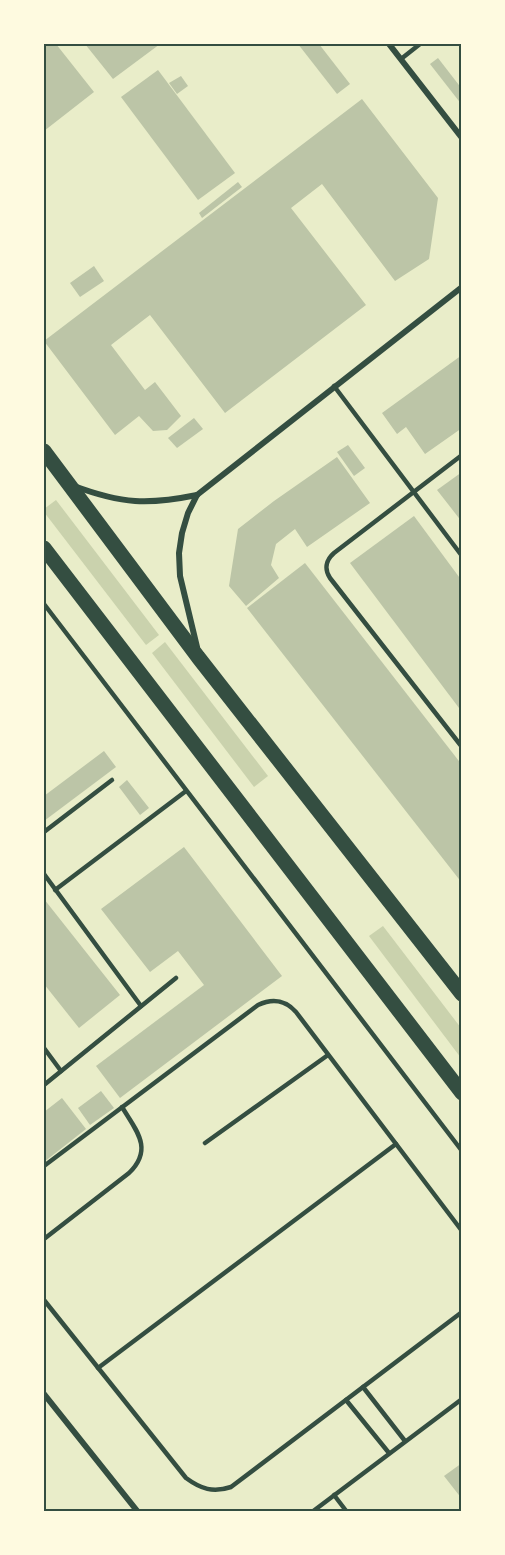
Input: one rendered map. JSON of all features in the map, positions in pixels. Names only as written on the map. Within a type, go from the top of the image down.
[{"type":"main road","points":[[44,451],[198,657],[462,993]]},
{"type":"main road","points":[[44,548],[462,1093]]},
{"type":"street","points":[[389,44],[462,138]]},
{"type":"street","points":[[198,657],[180,576],[179,553],[188,513],[197,495],[462,286]]},
{"type":"street","points":[[68,484],[119,500],[171,500],[197,495]]},
{"type":"street","points":[[44,1394],[138,1512]]},
{"type":"lane","points":[[401,59],[420,44]]},
{"type":"lane","points":[[334,386],[462,556]]},
{"type":"lane","points":[[462,455],[334,553],[327,562],[327,573],[462,747]]},
{"type":"lane","points":[[44,604],[462,1151]]},
{"type":"lane","points":[[44,832],[112,780]]},
{"type":"lane","points":[[56,890],[186,791]]},
{"type":"lane","points":[[44,874],[141,1006]]},
{"type":"lane","points":[[44,1085],[176,978]]},
{"type":"lane","points":[[44,1166],[258,1005],[276,1000],[291,1006],[462,1231]]},
{"type":"lane","points":[[44,1048],[61,1071]]},
{"type":"lane","points":[[205,1143],[328,1055]]},
{"type":"lane","points":[[44,1239],[129,1173],[138,1162],[142,1146],[141,1137],[122,1107]]},
{"type":"lane","points":[[98,1368],[396,1144]]},
{"type":"lane","points":[[44,1300],[186,1478],[195,1485],[214,1491],[231,1487],[462,1312]]},
{"type":"lane","points":[[363,1387],[405,1441]]},
{"type":"lane","points":[[312,1512],[462,1399]]},
{"type":"lane","points":[[346,1400],[389,1454]]},
{"type":"lane","points":[[334,1495],[347,1512]]},
{"type":"green space","points":[[56,500],[159,635],[146,645],[44,512],[44,509]]},
{"type":"green space","points":[[165,642],[268,776],[254,787],[152,653]]},
{"type":"green space","points":[[383,926],[461,1028],[461,1058],[369,936]]},
{"type":"building","points":[[44,44],[56,44],[94,92],[44,131]]},
{"type":"building","points":[[85,44],[160,44],[113,79]]},
{"type":"building","points":[[298,44],[319,44],[350,84],[337,94]]},
{"type":"building","points":[[438,58],[462,89],[462,105],[430,64]]},
{"type":"building","points":[[158,70],[235,173],[198,200],[121,97]]},
{"type":"building","points":[[181,76],[188,86],[177,94],[169,83]]},
{"type":"building","points":[[362,99],[438,198],[429,259],[395,281],[322,184],[291,208],[366,305],[225,413],[150,315],[111,345],[145,390],[155,382],[181,416],[167,430],[153,431],[139,416],[115,435],[44,341]]},
{"type":"building","points":[[238,182],[242,187],[202,218],[199,213]]},
{"type":"building","points":[[94,266],[104,281],[80,297],[70,283]]},
{"type":"building","points":[[462,355],[462,428],[425,454],[406,427],[397,434],[382,413]]},
{"type":"building","points":[[194,418],[203,429],[177,448],[168,438]]},
{"type":"building","points":[[348,445],[365,468],[354,476],[337,452]]},
{"type":"building","points":[[337,457],[370,503],[307,547],[295,529],[276,544],[271,565],[279,578],[246,606],[229,586],[238,529]]},
{"type":"building","points":[[462,472],[462,522],[437,490]]},
{"type":"building","points":[[414,516],[462,581],[462,712],[350,563]]},
{"type":"building","points":[[305,563],[462,765],[462,883],[247,608]]},
{"type":"building","points":[[104,751],[116,767],[44,821],[44,796]]},
{"type":"building","points":[[127,780],[149,808],[140,815],[119,787]]},
{"type":"building","points":[[184,847],[282,976],[120,1098],[96,1066],[204,985],[178,951],[150,972],[101,909]]},
{"type":"building","points":[[44,899],[120,995],[79,1028],[44,984]]},
{"type":"building","points":[[101,1091],[114,1108],[90,1125],[78,1108]]},
{"type":"building","points":[[62,1098],[86,1129],[44,1162],[44,1112]]},
{"type":"building","points":[[462,1463],[462,1499],[444,1476]]}]
